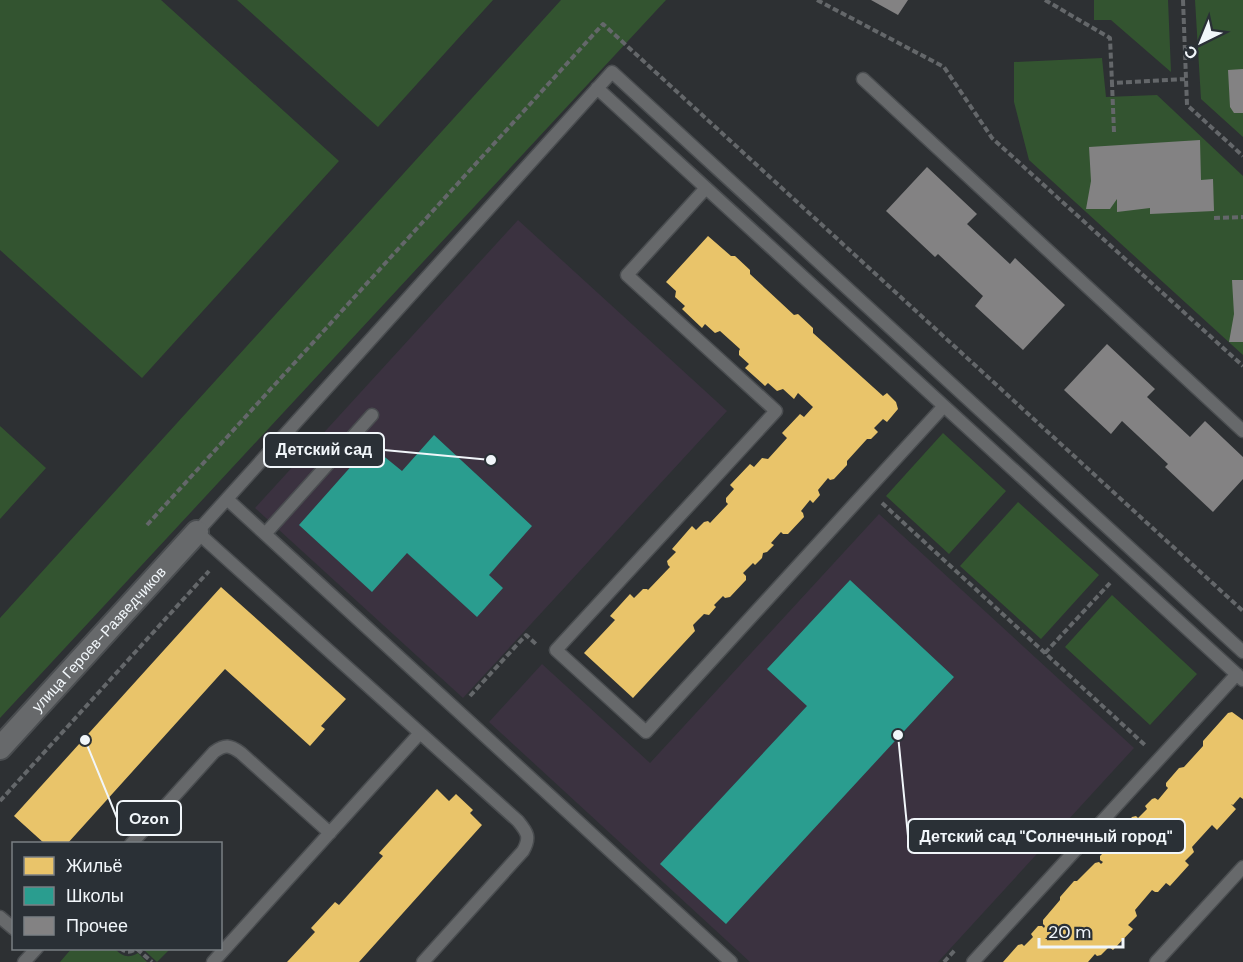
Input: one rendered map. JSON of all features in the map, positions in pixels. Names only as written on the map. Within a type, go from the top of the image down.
[{"type":"street","name":"улица Героев-Разведчиков","points":[[0,747],[197,532]]},
{"type":"lane","points":[[423,962],[523,851],[528,843],[526,831],[197,532],[612,72],[1243,652]]},
{"type":"lane","points":[[863,79],[1243,431]]},
{"type":"lane","points":[[597,88],[1240,677],[1160,758],[973,962]]},
{"type":"lane","points":[[706,188],[627,275],[776,411],[556,650],[646,732],[944,406]]},
{"type":"lane","points":[[265,534],[372,415]]},
{"type":"lane","points":[[227,499],[731,962]]},
{"type":"lane","points":[[213,962],[420,733]]},
{"type":"lane","points":[[132,842],[221,747],[233,747],[241,753],[330,833]]},
{"type":"lane","points":[[1156,962],[1243,867]]},
{"type":"lane","points":[[0,917],[12,927]]},
{"type":"lane","points":[[24,962],[35,950]]},
{"type":"path","points":[[817,0],[944,67],[992,138],[1243,366]]},
{"type":"path","points":[[1045,0],[1110,38],[1114,132]]},
{"type":"path","points":[[1183,0],[1187,105],[1243,156]]},
{"type":"path","points":[[147,525],[603,24],[1243,611]]},
{"type":"path","points":[[1112,83],[1185,79]]},
{"type":"path","points":[[1214,218],[1243,217]]},
{"type":"path","points":[[867,490],[1160,758]]},
{"type":"path","points":[[0,801],[213,567]]},
{"type":"path","points":[[1045,654],[1113,580]]},
{"type":"path","points":[[138,950],[152,962]]},
{"type":"shaded area","points":[[518,220],[727,411],[463,698],[255,508]]},
{"type":"shaded area","points":[[879,514],[1134,748],[938,962],[750,962],[489,722],[542,664],[650,763]]},
{"type":"green space","points":[[0,0],[161,0],[339,161],[142,378],[0,250]]},
{"type":"green space","points":[[237,0],[493,0],[378,127]]},
{"type":"green space","points":[[561,0],[666,0],[0,718],[0,618]]},
{"type":"green space","points":[[1094,0],[1168,0],[1171,72],[1111,20],[1094,20]]},
{"type":"green space","points":[[1195,0],[1243,0],[1243,137],[1201,99]]},
{"type":"green space","points":[[1102,58],[1106,97],[1157,95],[1243,176],[1243,355],[1029,160],[1014,102],[1014,62]]},
{"type":"green space","points":[[0,426],[46,468],[0,519]]},
{"type":"green space","points":[[943,433],[1006,491],[949,554],[886,496]]},
{"type":"green space","points":[[1018,502],[1099,575],[1041,639],[960,566]]},
{"type":"green space","points":[[1112,595],[1197,674],[1150,725],[1065,647]]},
{"type":"green space","points":[[70,950],[116,950],[128,956],[138,953],[147,962],[60,962]]},
{"type":"green space","points":[[144,950],[169,950],[157,962]]},
{"type":"building: Жильё","points":[[708,236],[731,256],[735,256],[750,270],[750,274],[794,315],[798,314],[813,328],[813,333],[883,396],[887,393],[896,402],[898,409],[887,422],[883,419],[874,428],[878,432],[871,439],[867,439],[834,479],[828,478],[818,490],[820,495],[813,503],[810,500],[801,511],[804,517],[788,534],[781,532],[771,543],[774,545],[763,553],[762,558],[743,573],[746,580],[730,597],[723,596],[714,605],[716,607],[709,615],[704,614],[693,625],[695,631],[633,698],[584,653],[615,620],[610,616],[630,594],[634,598],[643,589],[648,590],[670,567],[667,561],[676,552],[672,549],[692,526],[696,530],[704,522],[710,523],[728,504],[726,498],[734,489],[730,485],[750,464],[754,467],[762,458],[768,459],[787,438],[782,433],[800,414],[804,417],[813,407],[798,393],[794,399],[783,389],[777,391],[768,383],[765,386],[745,368],[749,364],[739,355],[740,349],[720,331],[715,333],[705,324],[702,328],[682,309],[685,306],[675,297],[676,291],[666,282]]},
{"type":"building: Жильё","points":[[221,587],[346,699],[321,726],[325,729],[310,746],[225,669],[69,842],[43,842],[14,816]]},
{"type":"building: Жильё","points":[[1232,712],[1243,720],[1243,799],[1240,797],[1233,805],[1231,804],[1236,809],[1217,830],[1212,825],[1192,847],[1194,852],[1185,861],[1189,865],[1170,886],[1166,883],[1158,892],[1152,890],[1135,910],[1137,916],[1128,925],[1133,929],[1113,950],[1109,947],[1101,955],[1095,954],[1088,962],[1003,962],[1018,945],[1024,946],[1033,937],[1031,934],[1038,926],[1044,928],[1043,920],[1060,897],[1095,863],[1103,862],[1100,856],[1107,849],[1110,851],[1118,841],[1117,835],[1132,817],[1138,818],[1147,809],[1145,806],[1152,799],[1158,800],[1168,788],[1166,783],[1179,768],[1184,767],[1203,746],[1203,741],[1228,713]]},
{"type":"building: Жильё","points":[[437,789],[449,801],[456,794],[473,810],[470,813],[482,825],[359,962],[287,962],[315,932],[311,928],[335,902],[339,905],[383,856],[379,853]]},
{"type":"building: Школы","points":[[434,435],[532,526],[489,575],[503,588],[477,617],[407,553],[372,592],[299,525],[370,445],[402,471]]},
{"type":"building: Школы","points":[[850,580],[954,677],[726,924],[660,864],[807,706],[767,669]]},
{"type":"building: Прочее","points":[[871,0],[908,0],[898,15]]},
{"type":"building: Прочее","points":[[1243,69],[1243,113],[1234,113],[1230,107],[1228,70]]},
{"type":"building: Прочее","points":[[1200,140],[1201,180],[1213,179],[1214,211],[1150,214],[1150,208],[1117,212],[1117,199],[1110,209],[1086,209],[1091,181],[1089,147]]},
{"type":"building: Прочее","points":[[927,167],[977,214],[967,224],[1010,264],[1015,258],[1065,305],[1023,350],[975,306],[983,296],[938,254],[935,257],[886,211]]},
{"type":"building: Прочее","points":[[1232,280],[1243,280],[1243,342],[1229,342],[1234,314]]},
{"type":"building: Прочее","points":[[1107,344],[1155,389],[1147,397],[1190,437],[1205,421],[1243,457],[1243,479],[1213,512],[1165,467],[1168,464],[1122,421],[1111,434],[1064,390]]},
{"type":"place","name":"Детский сад","points":[[491,460]]},
{"type":"place","name":"Детский сад \"Солнечный город\"","points":[[898,735]]},
{"type":"place","name":"Ozon","points":[[85,740]]}]
